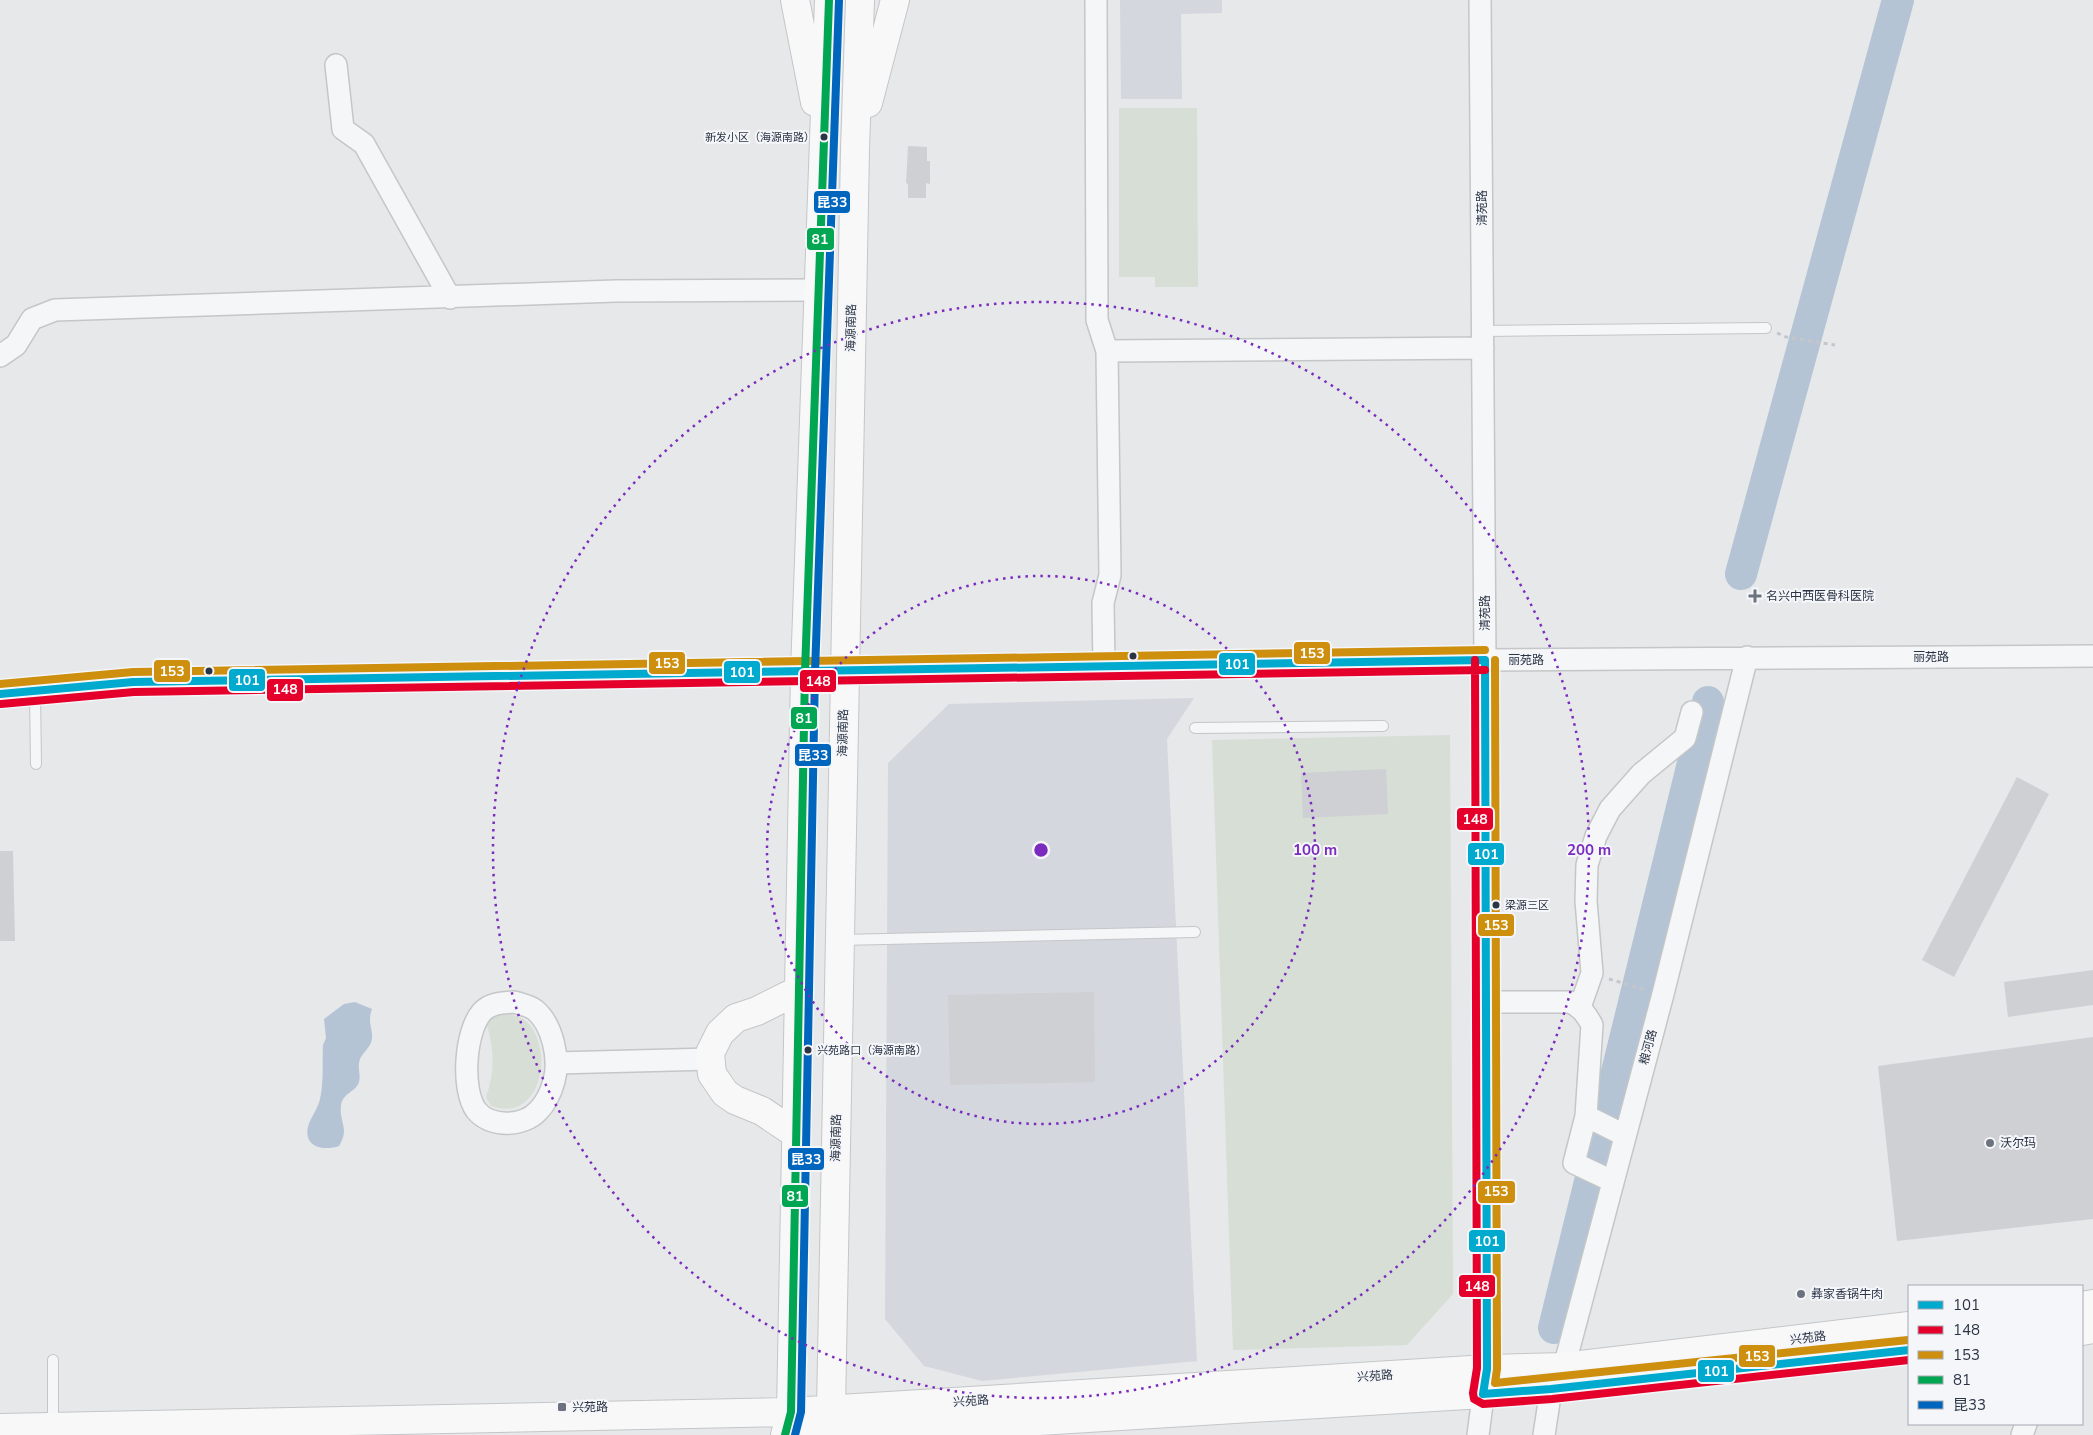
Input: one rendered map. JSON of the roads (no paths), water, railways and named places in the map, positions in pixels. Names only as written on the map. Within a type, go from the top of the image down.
[{"type":"main road","points":[[795,0],[825,149]]},
{"type":"main road","points":[[791,1427],[805,672],[817,290],[825,149],[829,0]]},
{"type":"main road","name":"海源南路","points":[[827,1426],[840,940],[855,150],[860,0]]},
{"type":"main road","points":[[855,150],[895,0]]},
{"type":"main road","name":"丽苑路","points":[[0,694],[134,682],[1485,660]]},
{"type":"main road","name":"清苑路","points":[[1485,660],[1485,1382]]},
{"type":"main road","points":[[796,1134],[762,1111],[735,1100],[726,1093],[712,1074],[710,1053],[714,1042],[727,1024],[736,1018],[757,1011],[799,990]]},
{"type":"main road","name":"兴苑路","points":[[1557,1378],[1908,1326]]},
{"type":"main road","name":"兴苑路","points":[[0,1428],[53,1426],[827,1426],[1557,1378],[1908,1350]]},
{"type":"street","points":[[1096,0],[1097,320],[1107,351],[1110,575],[1102,602],[1104,667]]},
{"type":"street","name":"清苑路","points":[[1480,0],[1485,660]]},
{"type":"street","points":[[336,65],[343,129],[364,144],[450,298]]},
{"type":"street","points":[[0,356],[16,345],[32,319],[55,310],[616,291],[817,290]]},
{"type":"street","points":[[1107,351],[1483,339]]},
{"type":"street","name":"丽苑路","points":[[1485,660],[2093,656]]},
{"type":"street","name":"粮河路","points":[[1544,1435],[1557,1378],[1663,994],[1748,657]]},
{"type":"street","points":[[1580,1006],[1592,973],[1586,901],[1587,865],[1596,836],[1610,809],[1641,774],[1685,738],[1692,712]]},
{"type":"street","points":[[514,1002],[535,1010],[546,1024],[554,1044],[556,1063],[555,1080],[548,1098],[537,1112],[524,1119],[503,1123],[483,1117],[476,1109],[468,1088],[471,1030],[482,1011],[492,1005],[514,1002]]},
{"type":"street","points":[[1486,1002],[1570,1002],[1580,1006],[1592,1025],[1586,1116],[1574,1163],[1612,1181]]},
{"type":"street","points":[[556,1063],[711,1059]]},
{"type":"street","points":[[1586,1116],[1624,1135]]},
{"type":"street","name":"清苑路","points":[[1478,1435],[1485,1382]]},
{"type":"lane","points":[[1483,339],[1766,328]]},
{"type":"lane","points":[[35,692],[36,764]]},
{"type":"lane","points":[[1195,728],[1383,726]]},
{"type":"lane","points":[[840,940],[1195,932]]},
{"type":"lane","points":[[53,1360],[53,1426]]},
{"type":"water","points":[[355,1002],[372,1009],[370,1021],[372,1039],[360,1059],[359,1082],[342,1102],[341,1112],[344,1135],[342,1140],[339,1146],[322,1148],[312,1144],[307,1134],[309,1124],[319,1103],[321,1092],[323,1045],[326,1038],[324,1019],[344,1004]]},
{"type":"waterway","points":[[1741,574],[1898,0]]},
{"type":"waterway","points":[[1554,1328],[1708,702]]},
{"type":"place","name":"新发小区（海源南路）","points":[[824,137]]},
{"type":"place","name":"名兴中西医骨科医院","points":[[1755,596]]},
{"type":"place","name":"梁源三区","points":[[1496,905]]},
{"type":"place","name":"兴苑路口（海源南路）","points":[[808,1050]]},
{"type":"place","name":"沃尔玛","points":[[1990,1143]]},
{"type":"place","name":"彝家香锅牛肉","points":[[1801,1294]]},
{"type":"place","name":"兴苑路","points":[[562,1407]]}]
